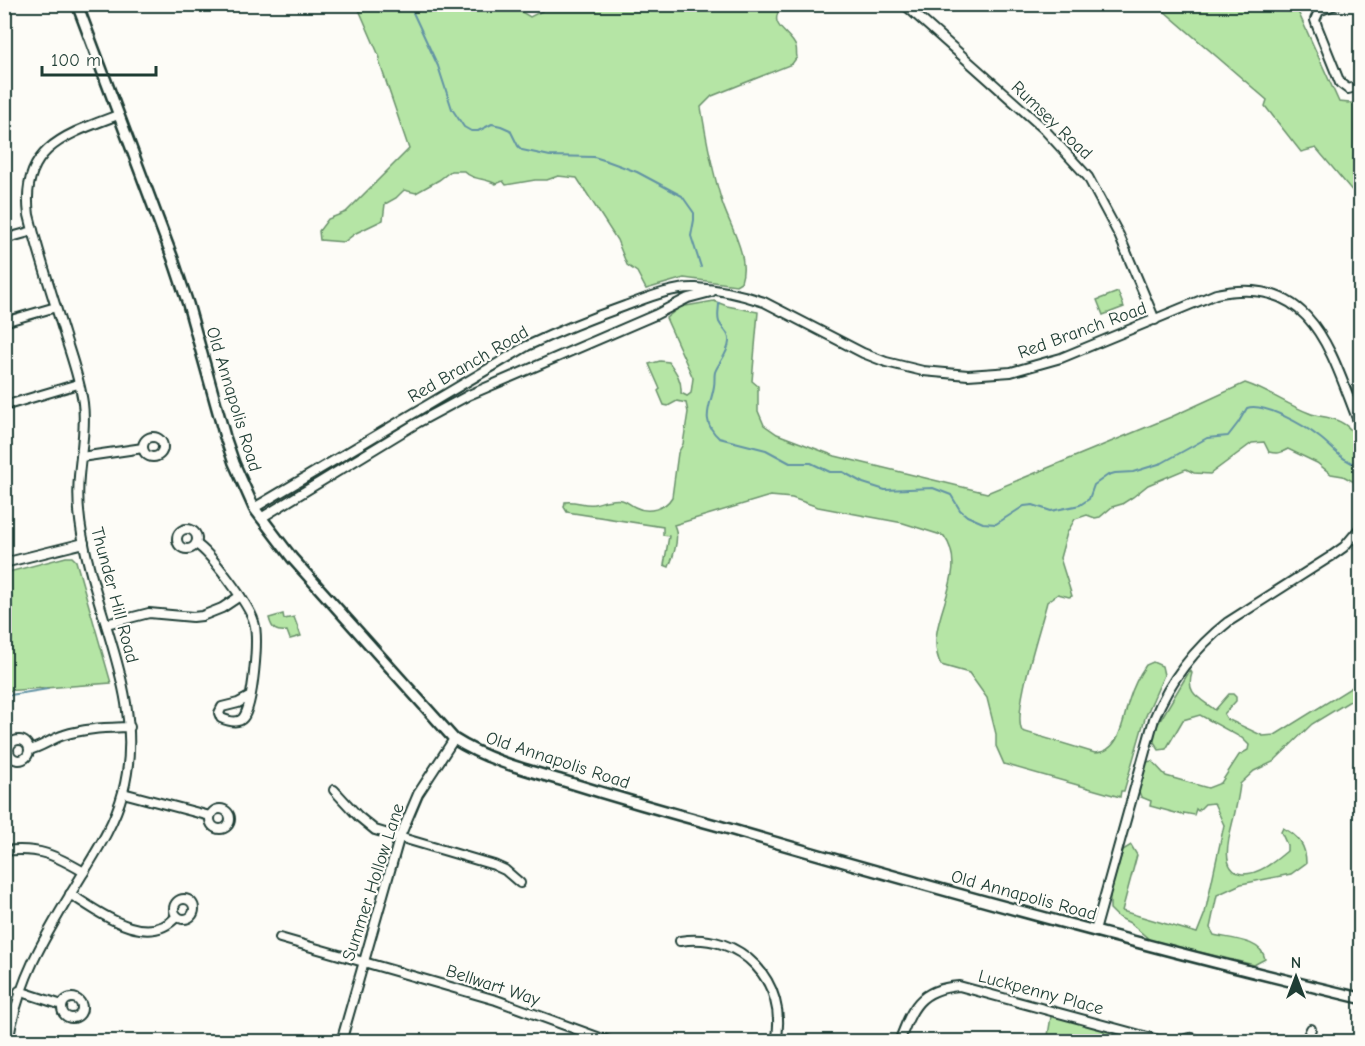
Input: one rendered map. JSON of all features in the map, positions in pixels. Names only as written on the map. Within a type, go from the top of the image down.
[{"type":"main road","name":"Old Annapolis Road","points":[[77,4],[173,259],[225,436],[254,508],[292,558],[453,739],[483,755],[597,792],[1213,963],[1360,998]]},
{"type":"street","name":"Rumsey Road","points":[[904,4],[1043,128],[1075,161],[1099,195],[1119,235],[1155,320]]},
{"type":"street","points":[[1336,4],[1319,11],[1315,20],[1340,83],[1348,89],[1360,86]]},
{"type":"street","name":"Thunder Hill Road","points":[[8,1041],[19,991],[33,959],[105,837],[123,793],[129,758],[130,727],[125,691],[84,543],[79,499],[83,403],[33,231],[27,190],[36,162],[51,146],[60,139],[118,115]]},
{"type":"street","points":[[4,239],[33,231]]},
{"type":"street","name":"Red Branch Road","points":[[254,508],[498,362],[547,336],[666,292],[696,288],[749,297],[764,302],[863,353],[886,362],[943,374],[987,375],[1032,367],[1061,358],[1216,294],[1248,290],[1261,292],[1288,302],[1304,313],[1319,330],[1360,426]]},
{"type":"street","name":"Red Branch Road","points":[[261,518],[417,423],[470,395],[655,315],[688,298],[714,291]]},
{"type":"street","points":[[4,322],[56,307]]},
{"type":"street","points":[[4,406],[78,384]]},
{"type":"street","points":[[81,457],[143,448]]},
{"type":"street","points":[[1095,931],[1154,719],[1160,703],[1180,669],[1213,633],[1228,621],[1330,557],[1344,547],[1360,528]]},
{"type":"street","points":[[4,563],[84,543]]},
{"type":"street","points":[[196,544],[206,552],[251,613],[256,633],[255,665],[249,697]]},
{"type":"street","points":[[106,624],[149,613],[202,616],[222,608],[240,596]]},
{"type":"street","points":[[29,750],[74,732],[130,727]]},
{"type":"street","name":"Summer Hollow Lane","points":[[341,1041],[399,839],[418,794],[453,739]]},
{"type":"street","points":[[334,790],[366,824],[375,830],[399,839],[494,865],[515,877],[520,883]]},
{"type":"street","points":[[123,793],[210,816]]},
{"type":"street","points":[[4,851],[20,849],[44,851],[84,872]]},
{"type":"street","points":[[70,894],[121,924],[138,929],[158,928],[177,916]]},
{"type":"street","name":"Bellwart Way","points":[[280,938],[496,1000],[611,1041]]},
{"type":"street","points":[[680,941],[715,942],[736,951],[756,966],[770,984],[775,996],[778,1016],[776,1041]]},
{"type":"street","name":"Luckpenny Place","points":[[899,1041],[911,1011],[924,996],[940,988],[958,986],[1166,1041]]},
{"type":"street","points":[[19,991],[62,1005]]},
{"type":"street","points":[[1305,1041],[1311,1029]]},
{"type":"street","points":[[1182,1041],[1192,1038],[1198,1041]]},
{"type":"green space","points":[[357,5],[510,5],[530,17],[542,11],[545,5],[783,5],[777,18],[780,28],[796,47],[797,57],[792,64],[712,96],[701,107],[719,191],[743,262],[741,282],[736,285],[684,278],[646,289],[637,272],[627,265],[617,240],[577,178],[558,176],[547,180],[506,185],[503,181],[496,184],[471,176],[464,171],[451,171],[416,193],[404,190],[385,204],[383,220],[356,233],[344,242],[320,240],[319,231],[328,219],[346,212],[409,149],[379,61],[380,58]]},
{"type":"green space","points":[[1157,5],[1295,5],[1339,102],[1360,104],[1360,114],[1355,124],[1355,131],[1360,146],[1360,200],[1316,148],[1301,152],[1265,106],[1267,100]]},
{"type":"green space","points":[[1118,292],[1124,307],[1103,315],[1097,300]]},
{"type":"green space","points":[[714,301],[758,312],[752,381],[758,386],[758,411],[764,425],[777,434],[835,456],[987,493],[1171,417],[1245,383],[1309,413],[1333,419],[1352,431],[1359,447],[1360,485],[1343,476],[1331,474],[1317,463],[1288,449],[1272,453],[1269,452],[1264,442],[1252,443],[1210,474],[1194,473],[1186,469],[1148,485],[1100,517],[1087,515],[1075,519],[1067,533],[1060,558],[1072,596],[1058,594],[1047,602],[1024,688],[1020,721],[1022,731],[1095,753],[1104,751],[1116,741],[1120,733],[1132,690],[1146,665],[1153,662],[1162,666],[1164,675],[1145,718],[1124,791],[1121,791],[1120,797],[1004,764],[996,746],[996,734],[987,698],[969,673],[941,665],[936,649],[940,617],[953,567],[951,551],[944,536],[903,523],[818,507],[792,498],[770,496],[674,525],[676,540],[669,567],[664,565],[669,536],[663,535],[663,527],[567,512],[564,507],[565,502],[591,504],[619,500],[640,509],[651,510],[665,505],[672,497],[678,453],[683,444],[688,412],[686,403],[677,401],[668,406],[664,405],[649,364],[660,361],[669,362],[679,380],[681,393],[687,396],[691,393],[693,378],[666,318],[680,307]]},
{"type":"green space","points":[[72,557],[76,561],[111,683],[5,691],[5,573]]},
{"type":"green space","points":[[283,614],[284,619],[294,617],[301,636],[290,639],[287,631],[273,628],[269,618]]},
{"type":"green space","points":[[1190,670],[1192,691],[1199,699],[1215,710],[1229,694],[1233,694],[1236,701],[1224,714],[1227,719],[1263,736],[1275,735],[1360,682],[1360,695],[1312,724],[1273,762],[1254,771],[1240,784],[1228,848],[1230,865],[1234,871],[1242,874],[1255,872],[1266,867],[1287,851],[1287,845],[1281,832],[1283,828],[1300,842],[1306,857],[1306,863],[1291,874],[1241,884],[1217,895],[1210,928],[1214,935],[1245,941],[1258,948],[1265,959],[1254,965],[1150,940],[1110,909],[1110,893],[1123,850],[1131,845],[1137,855],[1122,911],[1197,933],[1205,913],[1224,825],[1214,803],[1205,804],[1198,811],[1196,809],[1194,815],[1184,813],[1183,815],[1150,806],[1151,801],[1141,797],[1138,789],[1146,762],[1152,761],[1166,776],[1208,788],[1221,783],[1239,755],[1248,750],[1249,745],[1242,738],[1200,715],[1183,720],[1166,749],[1159,750],[1154,742],[1155,729]]},
{"type":"green space","points":[[1052,1010],[1156,1042],[1047,1042]]},
{"type":"waterway","points":[[409,4],[438,66],[452,109],[464,127],[471,131],[478,131],[492,124],[501,126],[510,130],[522,150],[550,156],[594,157],[637,172],[682,196],[694,213],[691,236],[701,267]]},
{"type":"waterway","points":[[719,303],[719,322],[729,342],[715,372],[708,413],[709,425],[719,438],[766,450],[790,463],[811,463],[830,472],[843,472],[863,483],[885,490],[933,488],[951,495],[960,510],[983,523],[996,524],[1024,506],[1033,505],[1051,511],[1080,505],[1089,499],[1094,485],[1108,475],[1133,472],[1162,463],[1207,438],[1228,436],[1247,408],[1263,408],[1295,421],[1319,437],[1343,458],[1360,466]]},
{"type":"waterway","points":[[4,696],[48,689]]}]
